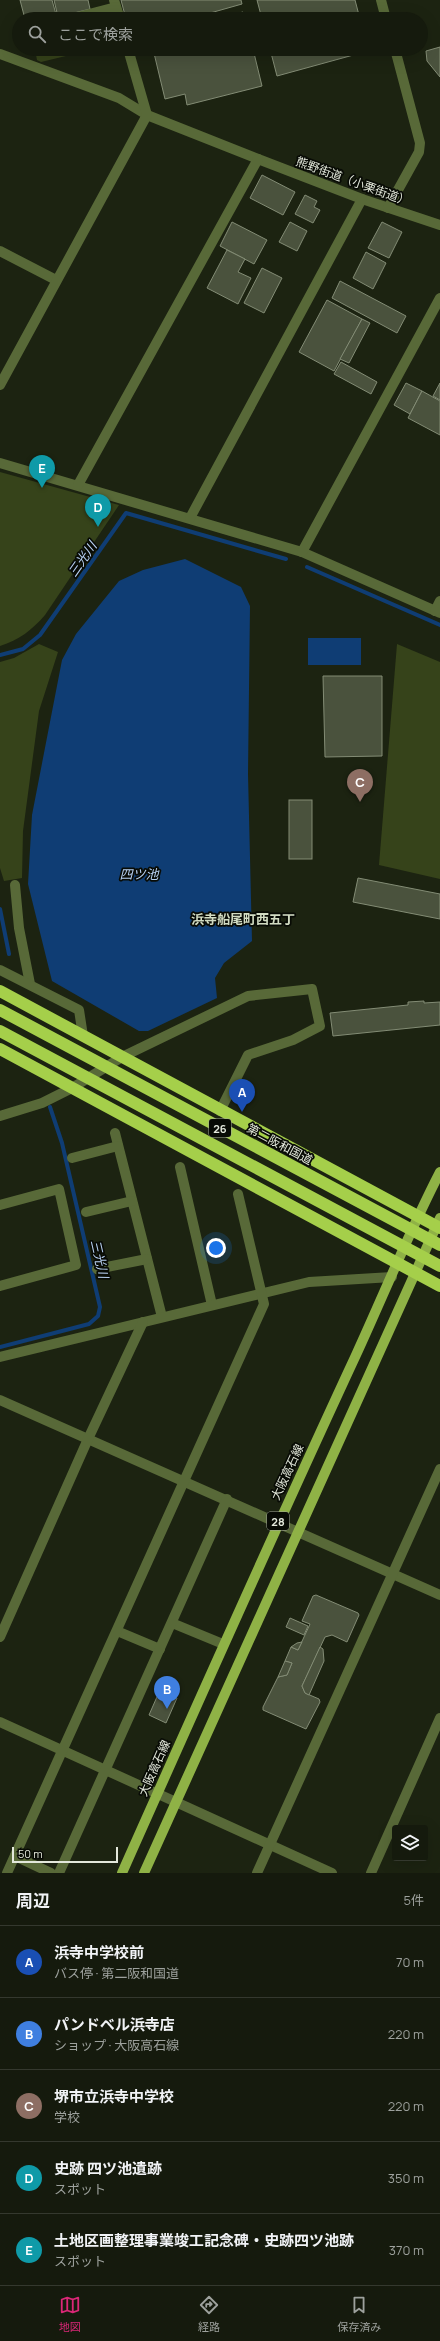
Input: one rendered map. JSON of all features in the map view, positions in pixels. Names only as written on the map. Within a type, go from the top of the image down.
[{"type":"highway","name":"26","points":[[0,990],[220,1111],[418,1216],[439,1224]]},
{"type":"highway","name":"第二阪和国道","points":[[0,1010],[440,1245]]},
{"type":"highway","name":"26","points":[[0,1031],[440,1266]]},
{"type":"highway","points":[[0,1049],[440,1286]]},
{"type":"main road","name":"大阪高石線","points":[[122,1873],[278,1522],[392,1277],[418,1216],[440,1172]]},
{"type":"main road","name":"28","points":[[144,1873],[297,1531],[415,1273],[439,1224]]},
{"type":"street","points":[[381,0],[384,12]]},
{"type":"street","points":[[91,12],[115,4]]},
{"type":"street","points":[[0,54],[119,98],[147,115]]},
{"type":"street","points":[[0,385],[147,115],[130,56]]},
{"type":"street","points":[[388,208],[419,152],[420,143],[396,56]]},
{"type":"street","name":"熊野街道（小栗街道）","points":[[147,115],[362,199],[440,225]]},
{"type":"street","points":[[78,485],[258,159]]},
{"type":"street","points":[[190,518],[362,199]]},
{"type":"street","points":[[0,250],[56,280]]},
{"type":"street","points":[[302,552],[440,298]]},
{"type":"street","points":[[0,463],[302,552],[437,612],[440,601]]},
{"type":"street","points":[[15,885],[19,928],[30,984]]},
{"type":"street","points":[[0,970],[79,1010],[83,1036]]},
{"type":"street","points":[[0,1116],[42,1103],[72,1088],[122,1058],[248,996],[312,989],[320,1026],[293,1040],[248,1055],[220,1111]]},
{"type":"street","points":[[115,1133],[162,1317]]},
{"type":"street","points":[[72,1158],[118,1146]]},
{"type":"street","points":[[180,1167],[212,1304]]},
{"type":"street","points":[[0,1205],[59,1189],[76,1265],[0,1286]]},
{"type":"street","points":[[8,1873],[264,1304],[238,1194]]},
{"type":"street","points":[[86,1212],[132,1201]]},
{"type":"street","points":[[97,1269],[147,1259]]},
{"type":"street","points":[[0,1356],[309,1282],[392,1277]]},
{"type":"street","points":[[0,1637],[88,1439],[143,1322]]},
{"type":"street","points":[[0,1400],[185,1480],[440,1595]]},
{"type":"street","points":[[257,1873],[394,1574],[440,1469]]},
{"type":"street","points":[[59,1873],[227,1500]]},
{"type":"street","points":[[172,1622],[223,1644]]},
{"type":"street","points":[[117,1631],[160,1649]]},
{"type":"street","points":[[371,1873],[440,1718]]},
{"type":"street","points":[[0,1722],[269,1846],[332,1873]]},
{"type":"street","points":[[15,1856],[51,1873]]},
{"type":"green space","points":[[36,56],[66,56],[41,62],[37,60]]},
{"type":"green space","points":[[0,472],[119,505],[45,615],[25,634],[0,646]]},
{"type":"green space","points":[[39,644],[58,652],[39,711],[23,831],[22,878],[4,881],[0,868],[0,662],[14,658]]},
{"type":"green space","points":[[397,644],[440,662],[440,879],[379,865]]},
{"type":"water","name":"四ツ池","points":[[185,559],[241,587],[250,606],[248,774],[252,941],[224,963],[215,978],[217,998],[148,1031],[139,1031],[52,981],[28,884],[32,815],[62,660],[76,634],[119,581],[143,570]]},
{"type":"water","points":[[308,638],[361,638],[361,665],[308,665]]},
{"type":"building","points":[[20,0],[52,0],[55,12],[23,12]]},
{"type":"building","points":[[54,0],[88,0],[90,9],[78,12],[57,12]]},
{"type":"building","points":[[121,0],[241,0],[242,4],[214,12],[124,12]]},
{"type":"building","points":[[257,0],[355,0],[358,12],[260,12]]},
{"type":"building","points":[[440,47],[440,77],[427,61],[428,50]]},
{"type":"building","points":[[155,56],[255,56],[262,86],[187,105],[185,94],[165,99]]},
{"type":"building","points":[[272,56],[350,56],[277,76]]},
{"type":"building","points":[[262,175],[295,192],[283,215],[250,198]]},
{"type":"building","points":[[305,195],[317,201],[314,207],[320,210],[313,223],[295,214]]},
{"type":"building","points":[[232,222],[267,240],[254,264],[220,246]]},
{"type":"building","points":[[290,222],[307,231],[297,251],[279,242]]},
{"type":"building","points":[[382,222],[402,232],[389,258],[368,248]]},
{"type":"building","points":[[227,250],[245,259],[238,272],[251,278],[238,304],[207,288]]},
{"type":"building","points":[[366,252],[386,263],[373,289],[353,278]]},
{"type":"building","points":[[262,268],[282,278],[264,313],[244,303]]},
{"type":"building","points":[[340,281],[406,316],[397,333],[332,298]]},
{"type":"building","points":[[327,300],[362,319],[334,371],[299,352]]},
{"type":"building","points":[[362,319],[370,323],[349,363],[340,359]]},
{"type":"building","points":[[341,362],[377,382],[371,394],[334,374]]},
{"type":"building","points":[[406,383],[422,391],[410,414],[394,405]]},
{"type":"building","points":[[440,383],[440,400],[433,396]]},
{"type":"building","points":[[422,391],[440,401],[440,435],[408,418]]},
{"type":"building","points":[[323,676],[382,676],[382,756],[325,757]]},
{"type":"building","points":[[289,800],[312,800],[312,859],[289,859]]},
{"type":"building","points":[[358,878],[440,894],[440,919],[353,902]]},
{"type":"building","points":[[424,1001],[424,1003],[440,1002],[440,1025],[333,1036],[330,1013],[408,1005],[408,1002]]},
{"type":"building","points":[[316,1595],[358,1613],[359,1615],[347,1642],[332,1635],[325,1637],[302,1686],[305,1693],[319,1699],[320,1702],[306,1729],[263,1710],[263,1707],[278,1677],[287,1675],[292,1663],[285,1661],[291,1647],[298,1650],[310,1624],[302,1621],[313,1596]]},
{"type":"building","points":[[290,1618],[308,1626],[304,1635],[286,1627]]},
{"type":"building","points":[[302,1642],[298,1650],[291,1647],[297,1643]]},
{"type":"building","points":[[320,1647],[323,1649],[324,1661],[309,1695],[305,1693],[302,1686]]},
{"type":"building","points":[[285,1661],[292,1663],[287,1675],[278,1677]]},
{"type":"building","points":[[160,1690],[177,1698],[166,1723],[149,1715]]},
{"type":"waterway","name":"三光川","points":[[0,655],[23,649],[40,635],[126,513],[286,559]]},
{"type":"waterway","name":"三光川","points":[[307,567],[440,625]]},
{"type":"waterway","name":"三光川","points":[[0,909],[9,954]]},
{"type":"waterway","name":"三光川","points":[[0,1347],[89,1324],[98,1316],[100,1307],[62,1143],[50,1107]]},
{"type":"place","name":"土地区画整理事業竣工記念碑・史跡四ツ池跡","points":[[42,488]]},
{"type":"place","name":"史跡 四ツ池遺跡","points":[[98,527]]},
{"type":"place","name":"堺市立浜寺中学校","points":[[360,802]]},
{"type":"place","name":"浜寺中学校前","points":[[242,1112]]},
{"type":"place","name":"パンドベル浜寺店","points":[[167,1709]]},
{"type":"district","name":"浜寺船尾町西五丁","points":[[243,919]]}]
